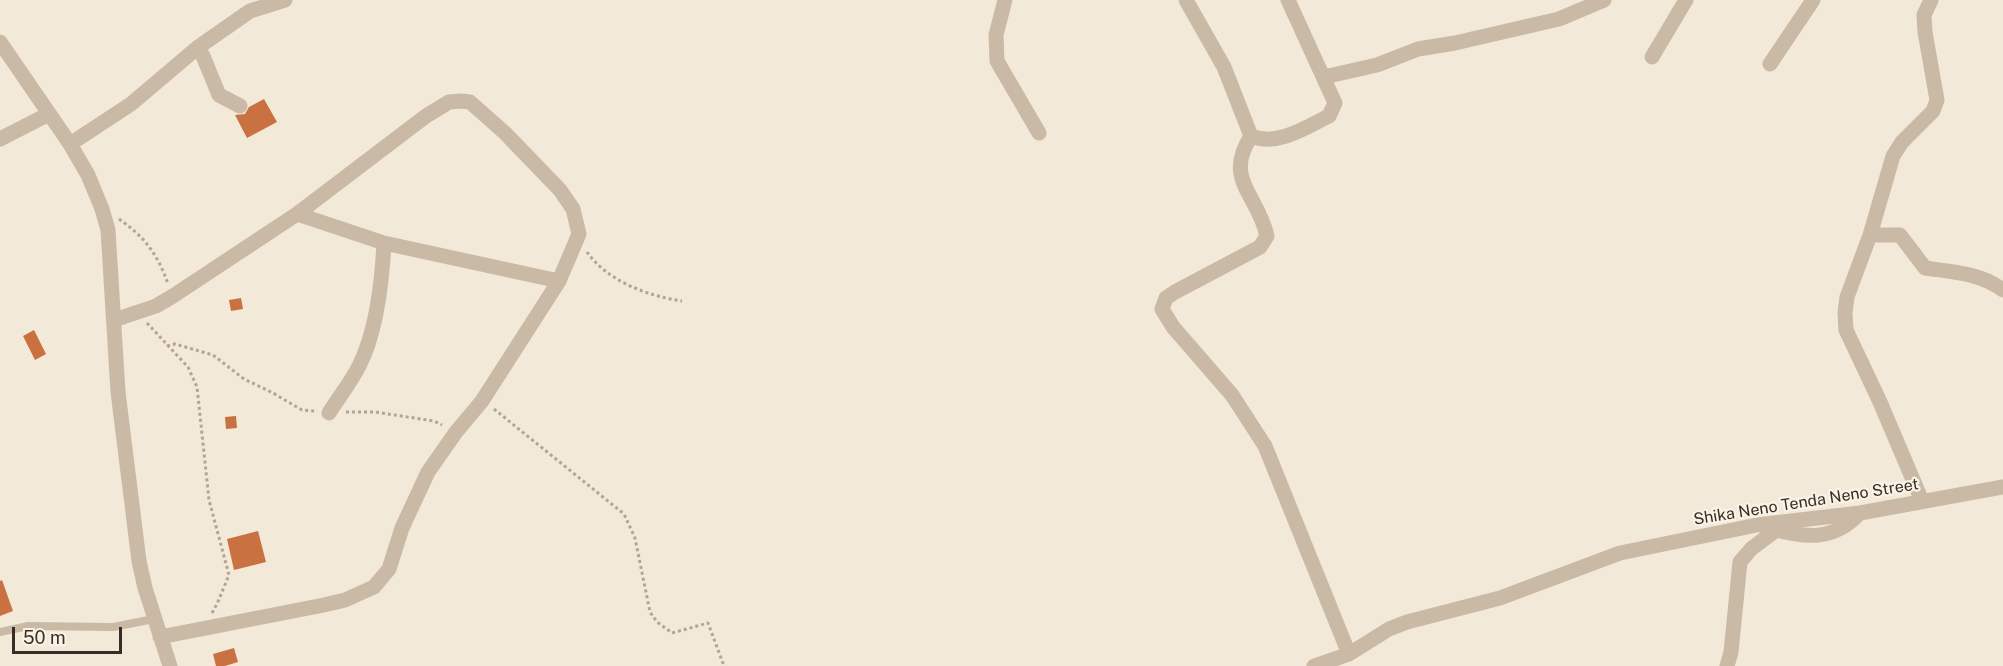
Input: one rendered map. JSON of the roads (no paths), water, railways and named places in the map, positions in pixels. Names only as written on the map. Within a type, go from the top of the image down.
[{"type":"street","points":[[70,144],[131,104],[197,48],[250,10],[285,0]]},
{"type":"street","points":[[1005,0],[996,35],[997,61],[1039,133]]},
{"type":"street","points":[[1186,0],[1224,67],[1251,136],[1261,140],[1272,140],[1294,133],[1329,116],[1335,103],[1288,0]]},
{"type":"street","points":[[1324,77],[1377,65],[1418,49],[1455,43],[1558,19],[1604,0]]},
{"type":"street","points":[[1652,57],[1686,0]]},
{"type":"street","points":[[1770,64],[1813,0]]},
{"type":"street","points":[[1922,501],[1880,402],[1846,330],[1845,313],[1847,297],[1870,235],[1893,156],[1902,142],[1933,111],[1937,100],[1925,32],[1924,15],[1931,0]]},
{"type":"street","points":[[0,42],[70,144],[88,175],[108,230],[118,392],[134,523],[141,570],[170,666]]},
{"type":"street","points":[[197,48],[203,56],[219,95],[240,106]]},
{"type":"street","points":[[114,320],[156,306],[173,296],[297,214],[426,116],[449,102],[470,102],[505,133],[560,190],[573,209],[579,234],[559,281],[482,401],[456,432],[428,472],[402,528],[389,569],[374,587],[345,600],[160,638]]},
{"type":"street","points":[[0,139],[49,114]]},
{"type":"street","points":[[1251,136],[1239,159],[1240,174],[1265,224],[1268,236],[1260,247],[1174,292],[1166,298],[1162,309],[1173,327],[1232,395],[1265,446],[1349,654]]},
{"type":"street","points":[[297,214],[384,243],[559,281]]},
{"type":"street","points":[[1870,235],[1900,235],[1925,268],[1974,275],[1993,282],[2003,290]]},
{"type":"street","points":[[329,412],[360,365],[371,335],[382,274],[384,243]]},
{"type":"street","name":"Shika Neno Tenda Neno Street","points":[[1314,666],[1349,654],[1407,621],[1500,598],[1620,553],[1757,525],[1860,513],[2003,487]]},
{"type":"street","points":[[1757,525],[1817,536],[1838,531],[1851,523],[1860,513]]},
{"type":"street","points":[[1727,666],[1731,652],[1740,562],[1751,549],[1776,530]]},
{"type":"lane","points":[[0,632],[28,626],[113,627],[154,619]]}]
